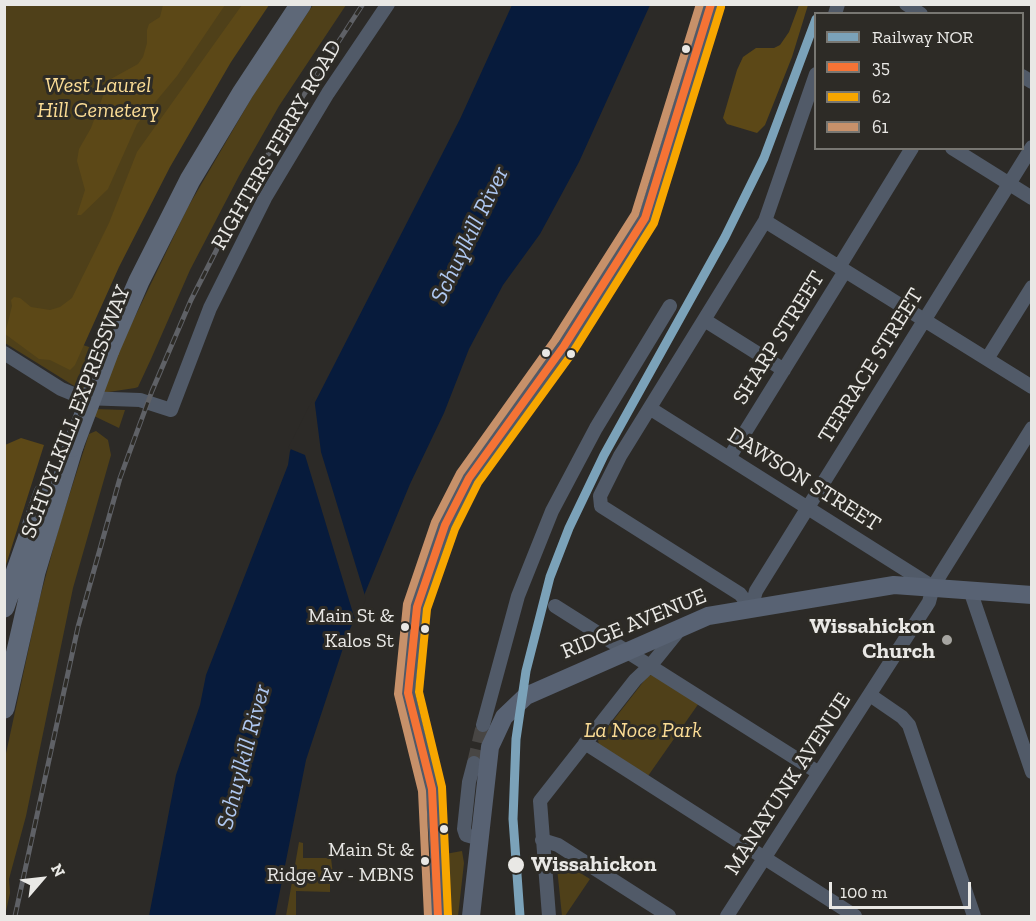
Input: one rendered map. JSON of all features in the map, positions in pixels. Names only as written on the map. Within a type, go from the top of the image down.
[{"type":"highway","name":"SCHUYLKILL EXPRESSWAY","points":[[4,608],[127,279],[177,178],[236,79],[286,4]]},
{"type":"highway","name":"SCHUYLKILL EXPRESSWAY","points":[[103,348],[190,180],[243,92],[301,4]]},
{"type":"highway","name":"SCHUYLKILL EXPRESSWAY","points":[[4,708],[67,443]]},
{"type":"main road","name":"RIDGE AVENUE","points":[[471,916],[490,747],[499,724],[515,705],[534,692],[708,616],[879,586],[933,587],[971,592],[1032,595]]},
{"type":"street","name":"RIGHTERS FERRY ROAD","points":[[4,353],[61,389],[82,398],[141,400],[171,410],[210,308],[265,198],[328,93],[388,4]]},
{"type":"street","points":[[438,916],[438,861],[432,789],[408,693],[417,607],[445,525],[466,484],[564,346],[645,218],[711,4]]},
{"type":"street","points":[[751,608],[740,594],[601,506],[600,496],[613,468],[706,321],[765,221],[814,80]]},
{"type":"street","name":"TERRACE STREET","points":[[751,608],[756,591],[1032,147]]},
{"type":"street","name":"SHARP STREET","points":[[729,458],[784,370],[911,150]]},
{"type":"street","points":[[955,150],[1032,198]]},
{"type":"street","points":[[765,221],[1032,387]]},
{"type":"street","points":[[987,359],[1032,287]]},
{"type":"street","points":[[483,725],[518,596],[552,511],[596,428],[670,306]]},
{"type":"street","points":[[706,321],[784,370]]},
{"type":"street","name":"DAWSON STREET","points":[[651,409],[933,587]]},
{"type":"street","name":"MANAYUNK AVENUE","points":[[727,916],[929,602],[933,587],[1032,428]]},
{"type":"street","points":[[971,592],[1032,772]]},
{"type":"street","points":[[555,606],[819,773]]},
{"type":"street","points":[[549,916],[540,801],[635,680],[651,665],[683,625]]},
{"type":"street","points":[[870,695],[902,717],[909,725],[974,916]]},
{"type":"street","points":[[585,743],[855,916]]},
{"type":"street","points":[[474,763],[464,829],[466,835],[480,838]]},
{"type":"street","points":[[542,840],[558,845],[669,916]]},
{"type":"green space","name":"West Laurel Hill Cemetery","points":[[4,5],[267,5],[181,139],[105,287],[79,354],[83,345],[116,356],[188,207],[258,87],[313,5],[346,5],[279,106],[239,176],[190,270],[138,387],[102,393],[79,389],[5,343]]},
{"type":"green space","points":[[94,409],[125,410],[119,428],[94,416]]},
{"type":"green space","points":[[96,431],[108,440],[111,455],[73,588],[26,816],[9,879],[10,893],[5,916],[5,758],[39,601],[59,527],[89,434]]},
{"type":"green space","name":"La Noce Park","points":[[653,674],[699,703],[648,776],[599,745],[598,740],[647,677]]},
{"type":"green space","points":[[299,842],[303,843],[303,858],[331,858],[334,883],[330,884],[330,892],[296,891],[296,916],[286,916]]},
{"type":"green space","points":[[462,851],[464,863],[458,916],[444,916],[445,854]]},
{"type":"green space","points":[[556,858],[590,879],[565,916],[562,916]]},
{"type":"shaded area","points":[[163,5],[225,5],[177,76],[137,124],[108,189],[81,215],[77,215],[85,190],[77,161],[79,149],[91,128],[109,80],[138,64],[143,57],[149,24],[160,17]]},
{"type":"shaded area","points":[[242,5],[269,5],[231,62],[170,167],[119,267],[75,365],[70,370],[50,360],[39,359],[5,334],[12,306],[11,300],[14,297],[20,298],[31,307],[50,310],[60,307],[72,298],[109,223],[137,152]]},
{"type":"shaded area","points":[[799,5],[808,5],[792,57],[765,125],[757,133],[727,124],[723,118],[743,57],[756,48],[774,48],[780,45],[789,32]]},
{"type":"shaded area","points":[[21,438],[44,445],[5,568],[5,445]]},
{"type":"water","name":"Schuylkill River","points":[[512,5],[650,5],[579,162],[540,234],[503,285],[469,349],[444,413],[410,484],[346,639],[306,760],[275,916],[149,916],[176,775],[200,705],[206,675],[288,465],[290,451],[460,119]]},
{"type":"pier","points":[[314,397],[321,452],[366,599],[356,623],[305,455],[288,448]]},
{"type":"tunnel","points":[[474,763],[483,725]]},
{"type":"railway","points":[[15,916],[78,627],[120,478],[152,391],[191,300],[244,196],[294,110],[363,4]]},
{"type":"rail line","name":"NOR","points":[[520,916],[513,819],[516,739],[526,671],[550,577],[569,528],[604,455],[725,237],[764,158],[814,24]]},
{"type":"transit line","name":"61","points":[[428,916],[422,791],[398,694],[407,604],[435,522],[460,473],[555,340],[635,214],[700,4]]},
{"type":"transit line","name":"35","points":[[438,916],[432,789],[408,693],[417,607],[445,525],[469,478],[564,346],[645,218],[711,4]]},
{"type":"transit line","name":"62","points":[[448,916],[442,787],[419,692],[427,609],[455,529],[478,483],[573,352],[654,223],[721,7]]},
{"type":"place","name":"Main St & Kalos St","points":[[405,627]]},
{"type":"place","name":"Wissahickon Church","points":[[947,640]]},
{"type":"place","name":"Main St & Ridge Av - MBNS","points":[[425,861]]},
{"type":"place","name":"Wissahickon","points":[[516,865]]}]
